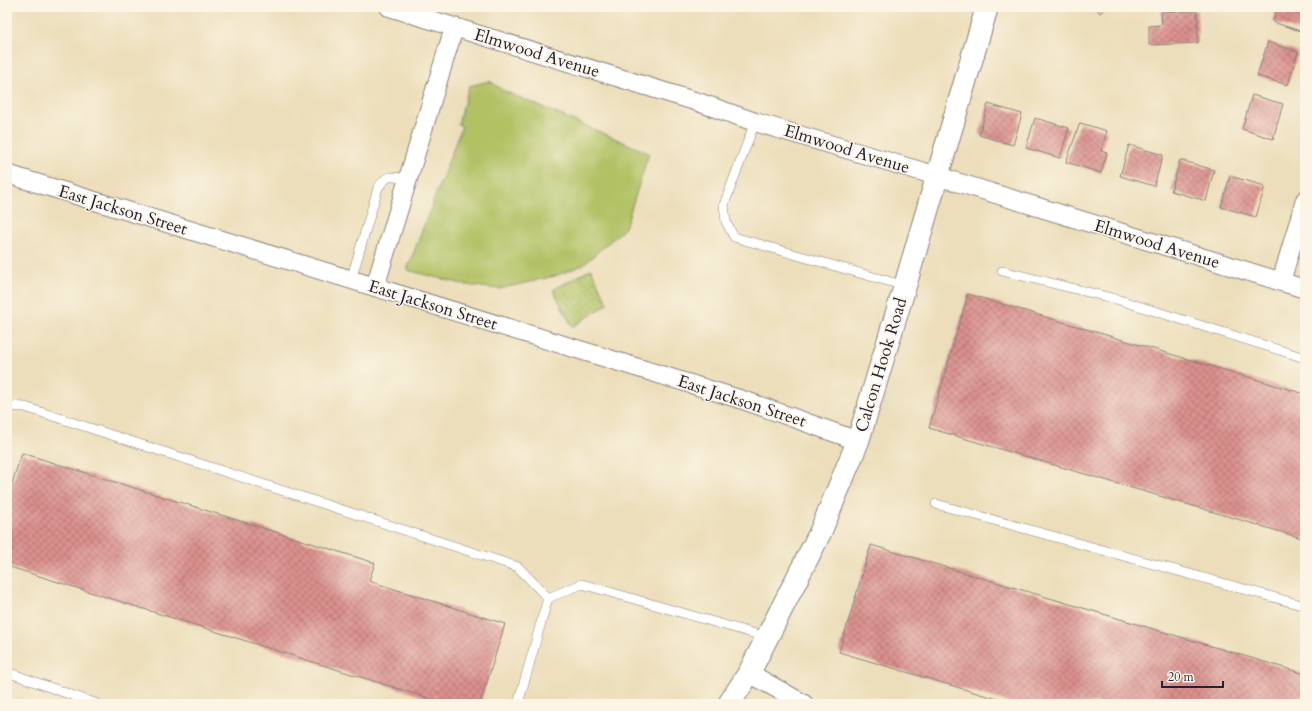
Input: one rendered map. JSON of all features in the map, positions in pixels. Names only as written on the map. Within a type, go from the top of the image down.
[{"type":"street","name":"Elmwood Avenue","points":[[389,7],[702,103],[755,122],[937,176],[1305,290]]},
{"type":"street","name":"Calcon Hook Road","points":[[729,704],[749,673],[820,533],[858,441],[987,7]]},
{"type":"street","points":[[375,287],[454,28]]},
{"type":"street","name":"East Jackson Street","points":[[7,174],[746,401],[858,441]]},
{"type":"street","points":[[1281,282],[1305,200]]},
{"type":"street","points":[[749,673],[804,704]]},
{"type":"lane","points":[[755,122],[724,205],[726,222],[734,237],[905,286]]},
{"type":"lane","points":[[351,280],[378,188],[384,179],[392,176],[408,180]]},
{"type":"lane","points":[[1002,271],[1116,299],[1305,358]]},
{"type":"lane","points":[[7,406],[25,407],[518,567],[548,598]]},
{"type":"lane","points":[[936,504],[1305,606]]},
{"type":"lane","points":[[548,598],[582,584],[766,637]]},
{"type":"lane","points":[[518,704],[548,598]]},
{"type":"lane","points":[[7,672],[97,704]]},
{"type":"green space","points":[[490,81],[502,90],[649,153],[625,228],[583,265],[555,276],[499,289],[466,285],[407,270],[462,126],[458,124],[469,86]]},
{"type":"green space","points":[[591,269],[608,304],[572,327],[553,290]]},
{"type":"building","points":[[1096,7],[1108,7],[1100,13]]},
{"type":"building","points":[[1277,7],[1305,7],[1305,26],[1303,32],[1273,22]]},
{"type":"building","points":[[1197,11],[1198,43],[1149,45],[1149,26],[1162,25],[1161,12]]},
{"type":"building","points":[[1268,42],[1298,52],[1288,85],[1257,76]]},
{"type":"building","points":[[1252,95],[1283,104],[1273,139],[1242,129]]},
{"type":"building","points":[[988,104],[1022,114],[1013,145],[979,135]]},
{"type":"building","points":[[1035,118],[1069,128],[1060,158],[1026,148]]},
{"type":"building","points":[[1080,123],[1107,131],[1101,151],[1107,153],[1101,173],[1066,162]]},
{"type":"building","points":[[1129,145],[1163,155],[1154,186],[1120,176]]},
{"type":"building","points":[[1180,160],[1214,170],[1206,201],[1171,191]]},
{"type":"building","points":[[1230,176],[1265,186],[1256,217],[1221,207]]},
{"type":"building","points":[[968,294],[1305,394],[1305,539],[929,428]]},
{"type":"building","points":[[22,453],[375,563],[369,581],[505,624],[480,704],[447,704],[7,566],[7,498]]},
{"type":"building","points":[[871,545],[1305,674],[1305,704],[1014,704],[839,652]]}]
